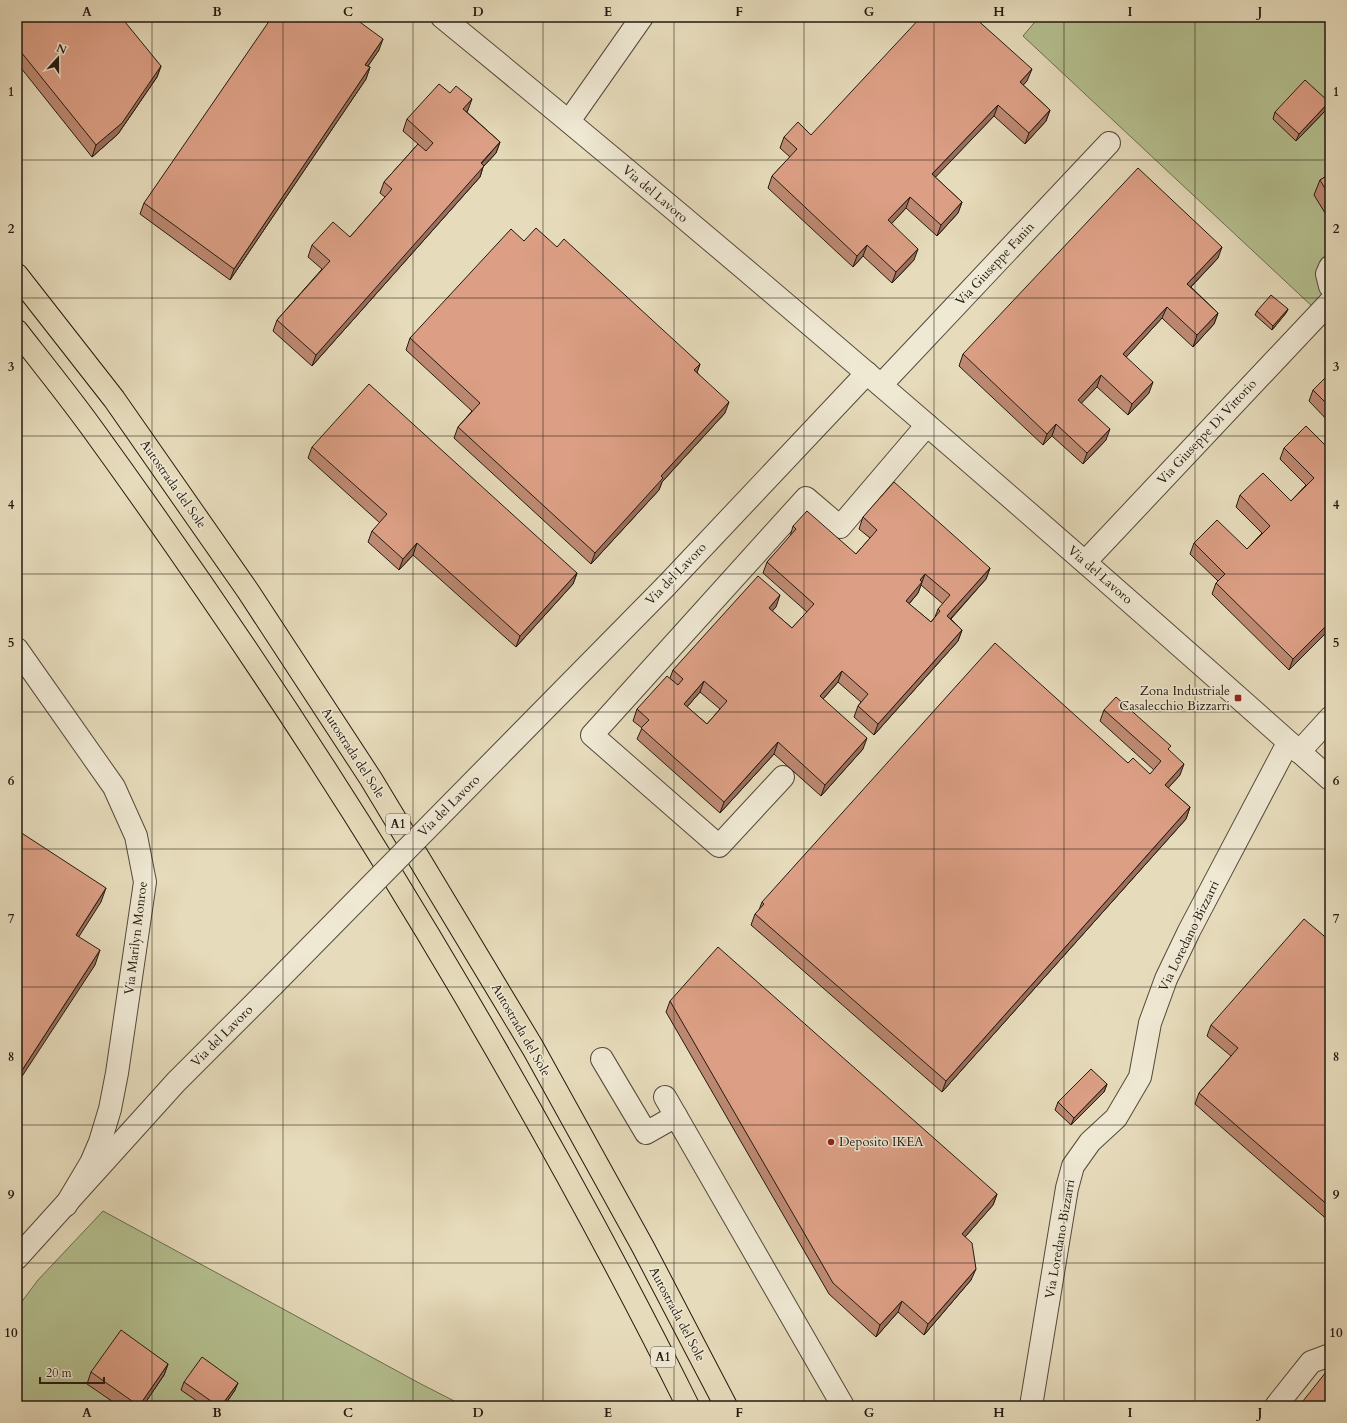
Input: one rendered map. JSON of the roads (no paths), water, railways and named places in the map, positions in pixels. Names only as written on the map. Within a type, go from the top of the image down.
[{"type":"highway","name":"Autostrada del Sole","points":[[17,276],[114,399],[248,591],[371,779],[533,1048],[643,1247],[726,1406]]},
{"type":"highway","name":"A1","points":[[17,331],[90,425],[210,596],[321,761],[408,900],[516,1082],[590,1216],[688,1406]]},
{"type":"highway","points":[[638,1308],[672,1406]]},
{"type":"street","name":"Via del Lavoro","points":[[442,17],[569,121],[874,379],[1085,562],[1330,779]]},
{"type":"street","points":[[569,121],[642,17]]},
{"type":"street","name":"Via Giuseppe Fanin","points":[[874,379],[1109,143]]},
{"type":"street","points":[[1330,267],[1328,274],[1330,286]]},
{"type":"street","name":"Via Giuseppe Di Vittorio","points":[[1085,562],[1330,302]]},
{"type":"street","name":"Via del Lavoro","points":[[17,1258],[176,1082],[666,586],[874,379]]},
{"type":"street","points":[[783,777],[719,846],[592,735],[806,498],[840,527],[928,426]]},
{"type":"street","name":"Via Marilyn Monroe","points":[[17,649],[114,787],[136,836],[146,882],[117,1073],[110,1109],[100,1142],[91,1163],[66,1205]]},
{"type":"street","name":"Via Loredano Bizzarri","points":[[1031,1406],[1067,1188],[1073,1166],[1090,1142],[1116,1118],[1140,1077],[1150,1023],[1166,979],[1192,924],[1294,747],[1330,718]]},
{"type":"street","points":[[602,1059],[646,1133],[670,1106],[843,1406]]},
{"type":"street","points":[[1276,1406],[1312,1362],[1330,1355]]},
{"type":"place","name":"Zona Industriale Casalecchio Bizzarri","points":[[1238,698]]},
{"type":"place","name":"Deposito IKEA","points":[[831,1142]]}]
